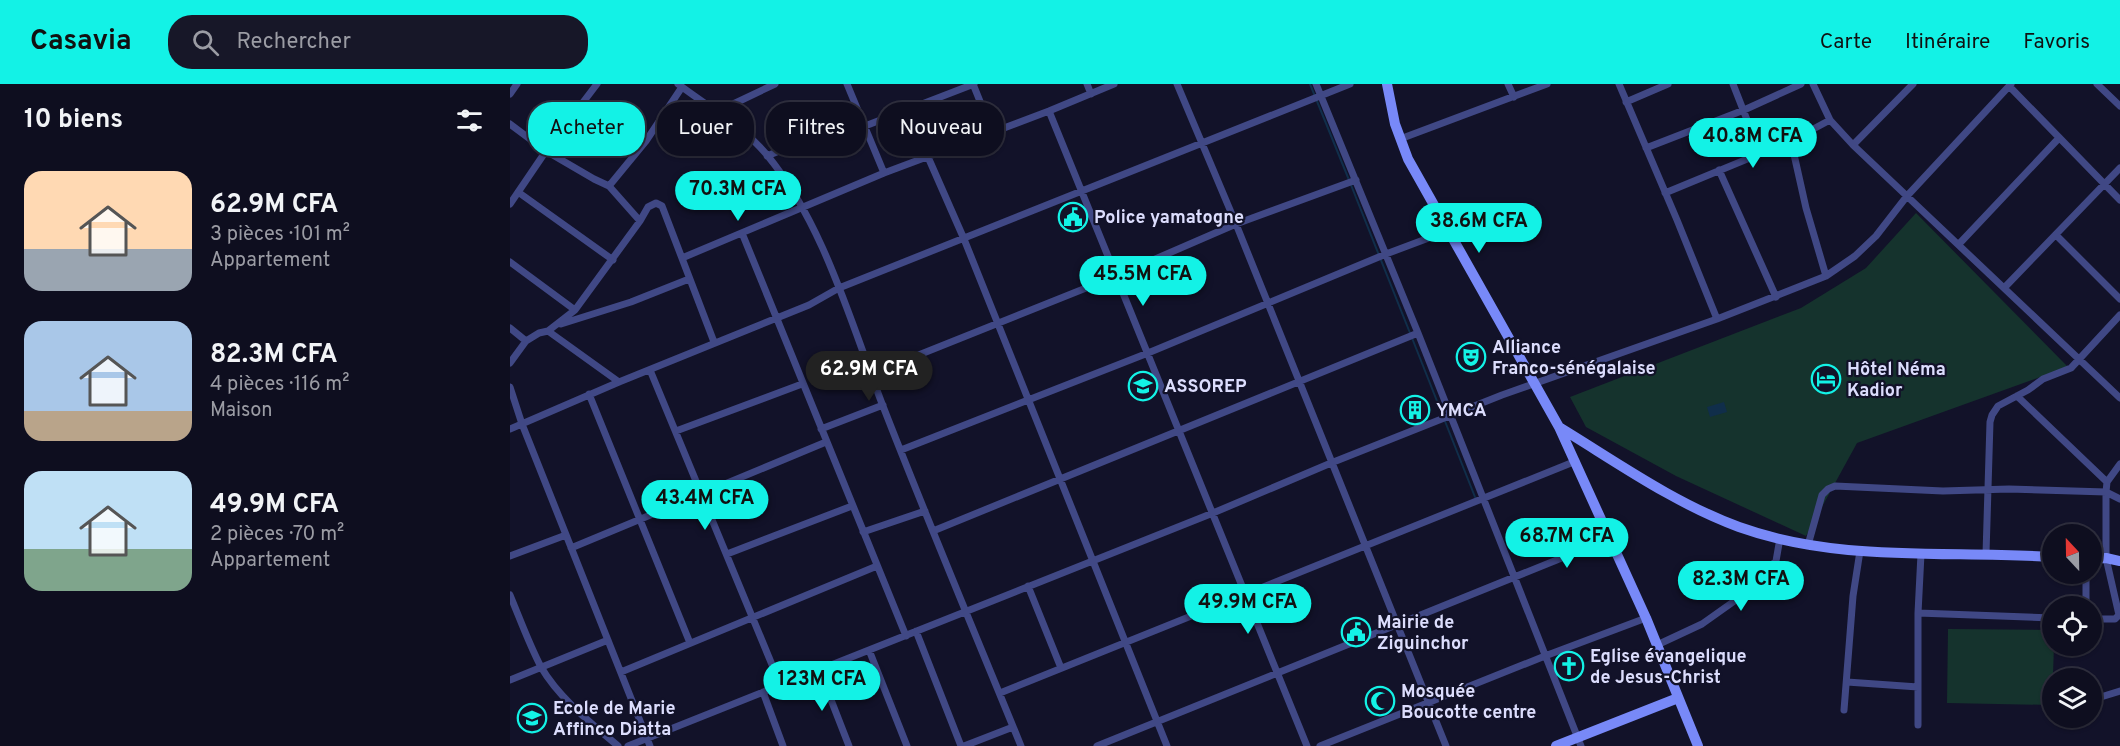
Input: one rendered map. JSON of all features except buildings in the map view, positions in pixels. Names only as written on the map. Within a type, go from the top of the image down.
[{"type":"main road","points":[[1388,84],[1392,111],[1400,139],[1419,181],[1450,230],[1535,382],[1576,461],[1646,618],[1698,746]]},
{"type":"main road","points":[[1559,427],[1671,496],[1716,518],[1780,538],[1860,551],[2042,557]]},
{"type":"main road","points":[[2102,558],[2120,561]]},
{"type":"main road","points":[[1556,746],[1580,742],[1678,698]]},
{"type":"street","points":[[510,94],[517,84]]},
{"type":"street","points":[[597,84],[584,101],[646,141]]},
{"type":"street","points":[[737,102],[775,84]]},
{"type":"street","points":[[847,84],[855,102]]},
{"type":"street","points":[[866,126],[973,84],[980,102]]},
{"type":"street","points":[[1087,84],[1090,94]]},
{"type":"street","points":[[1004,127],[1114,84]]},
{"type":"street","points":[[1177,84],[1236,224],[1330,463],[1446,746]]},
{"type":"street","points":[[1316,84],[1418,333],[1580,742]]},
{"type":"street","points":[[510,429],[714,342],[809,305],[839,288],[1082,189],[1350,84]]},
{"type":"street","points":[[1508,84],[1514,97]]},
{"type":"street","points":[[1400,139],[1547,84]]},
{"type":"street","points":[[1619,84],[1716,319]]},
{"type":"street","points":[[1626,102],[1668,84]]},
{"type":"street","points":[[1733,84],[1760,153]]},
{"type":"street","points":[[1646,148],[1744,110],[1801,84]]},
{"type":"street","points":[[1813,84],[1830,120],[1853,145],[2120,398]]},
{"type":"street","points":[[1853,145],[1913,84]]},
{"type":"street","points":[[2097,84],[2120,106]]},
{"type":"street","points":[[609,186],[646,141],[680,85],[704,102]]},
{"type":"street","points":[[628,746],[1535,382],[1716,319],[1826,276],[1855,256],[1876,236],[1907,196],[2010,85],[2120,201]]},
{"type":"street","points":[[1049,111],[1307,746]]},
{"type":"street","points":[[1665,193],[1791,141],[1830,120]]},
{"type":"street","points":[[510,124],[528,138]]},
{"type":"street","points":[[866,128],[884,173]]},
{"type":"street","points":[[1959,244],[2059,138]]},
{"type":"street","points":[[1791,141],[1806,208],[1826,276]]},
{"type":"street","points":[[754,144],[766,155]]},
{"type":"street","points":[[510,204],[543,156]]},
{"type":"street","points":[[555,156],[609,186],[640,221]]},
{"type":"street","points":[[767,156],[802,207],[839,288],[925,511],[1022,746]]},
{"type":"street","points":[[682,258],[884,173],[928,157],[964,239],[1167,746]]},
{"type":"street","points":[[2005,287],[2120,168]]},
{"type":"street","points":[[1719,171],[1776,297]]},
{"type":"street","points":[[871,374],[1116,276],[1236,224],[1356,180]]},
{"type":"street","points":[[518,192],[613,260]]},
{"type":"street","points":[[510,363],[526,341],[539,333],[548,331],[575,310],[651,204],[656,203],[662,206],[714,342]]},
{"type":"street","points":[[901,450],[1148,353],[1386,254],[1450,230]]},
{"type":"street","points":[[742,233],[906,636]]},
{"type":"street","points":[[2056,235],[2120,299]]},
{"type":"street","points":[[510,262],[575,310]]},
{"type":"street","points":[[558,324],[631,302],[689,279]]},
{"type":"street","points":[[1986,554],[1992,415],[1998,406],[2043,379],[2066,372],[2120,315]]},
{"type":"street","points":[[510,328],[526,341]]},
{"type":"street","points":[[548,331],[619,382]]},
{"type":"street","points":[[933,531],[1418,333]]},
{"type":"street","points":[[650,370],[780,684]]},
{"type":"street","points":[[676,431],[802,384]]},
{"type":"street","points":[[510,387],[522,424],[650,746]]},
{"type":"street","points":[[589,394],[690,643]]},
{"type":"street","points":[[2017,396],[2107,482]]},
{"type":"street","points":[[821,429],[883,405]]},
{"type":"street","points":[[571,548],[826,442]]},
{"type":"street","points":[[1000,693],[1246,596],[1576,461]]},
{"type":"street","points":[[2102,619],[2115,619],[2119,615],[2106,558],[2106,492],[2107,482],[2120,464]]},
{"type":"street","points":[[1808,544],[1822,495],[1835,486],[1943,491],[2009,489],[2106,492],[2120,498]]},
{"type":"street","points":[[727,554],[852,506]]},
{"type":"street","points":[[863,532],[925,511]]},
{"type":"street","points":[[510,556],[566,536]]},
{"type":"street","points":[[1097,746],[1611,538]]},
{"type":"street","points":[[1657,645],[1702,624],[1733,602],[1776,561],[1780,538]]},
{"type":"street","points":[[1844,710],[1853,596],[1860,551]]},
{"type":"street","points":[[1918,725],[1918,613],[1921,554]]},
{"type":"street","points":[[621,672],[877,566]]},
{"type":"street","points":[[1028,586],[1061,669]]},
{"type":"street","points":[[510,595],[542,668],[555,686],[589,721],[618,746]]},
{"type":"street","points":[[1918,613],[2042,618]]},
{"type":"street","points":[[510,622],[520,618]]},
{"type":"street","points":[[1320,746],[1646,618]]},
{"type":"street","points":[[916,631],[962,746],[1013,727]]},
{"type":"street","points":[[510,680],[608,640]]},
{"type":"street","points":[[869,650],[907,746]]},
{"type":"street","points":[[819,669],[849,746]]},
{"type":"street","points":[[1847,682],[1918,687]]},
{"type":"street","points":[[2102,697],[2120,691]]},
{"type":"street","points":[[763,692],[783,746]]},
{"type":"green space","name":"Hôtel Néma Kadior","points":[[1916,213],[2068,367],[1857,443],[1806,536],[1676,476],[1586,427],[1570,397],[1801,308],[1866,268]]},
{"type":"green space","points":[[1948,629],[2042,630],[2042,656],[2054,656],[2053,668],[2042,668],[2042,705],[1947,703]]},
{"type":"water","points":[[1724,402],[1727,412],[1710,417],[1707,407]]},
{"type":"waterway","points":[[1310,84],[1349,180]]},
{"type":"waterway","points":[[1351,185],[1410,333]]},
{"type":"waterway","points":[[1412,338],[1475,497]]},
{"type":"place","name":"Police yamatogne","points":[[1073,217]]},
{"type":"place","name":"Alliance Franco-sénégalaise","points":[[1471,357]]},
{"type":"place","name":"Hôtel Néma Kadior","points":[[1826,379]]},
{"type":"place","name":"ASSOREP","points":[[1143,386]]},
{"type":"place","name":"YMCA","points":[[1415,410]]},
{"type":"place","name":"Mairie de Ziguinchor","points":[[1356,632]]},
{"type":"place","name":"Eglise évangelique de Jesus-Christ","points":[[1569,666]]},
{"type":"place","name":"Mosquée Boucotte centre","points":[[1380,701]]},
{"type":"place","name":"Ecole de Marie Affinco Diatta","points":[[532,718]]}]
